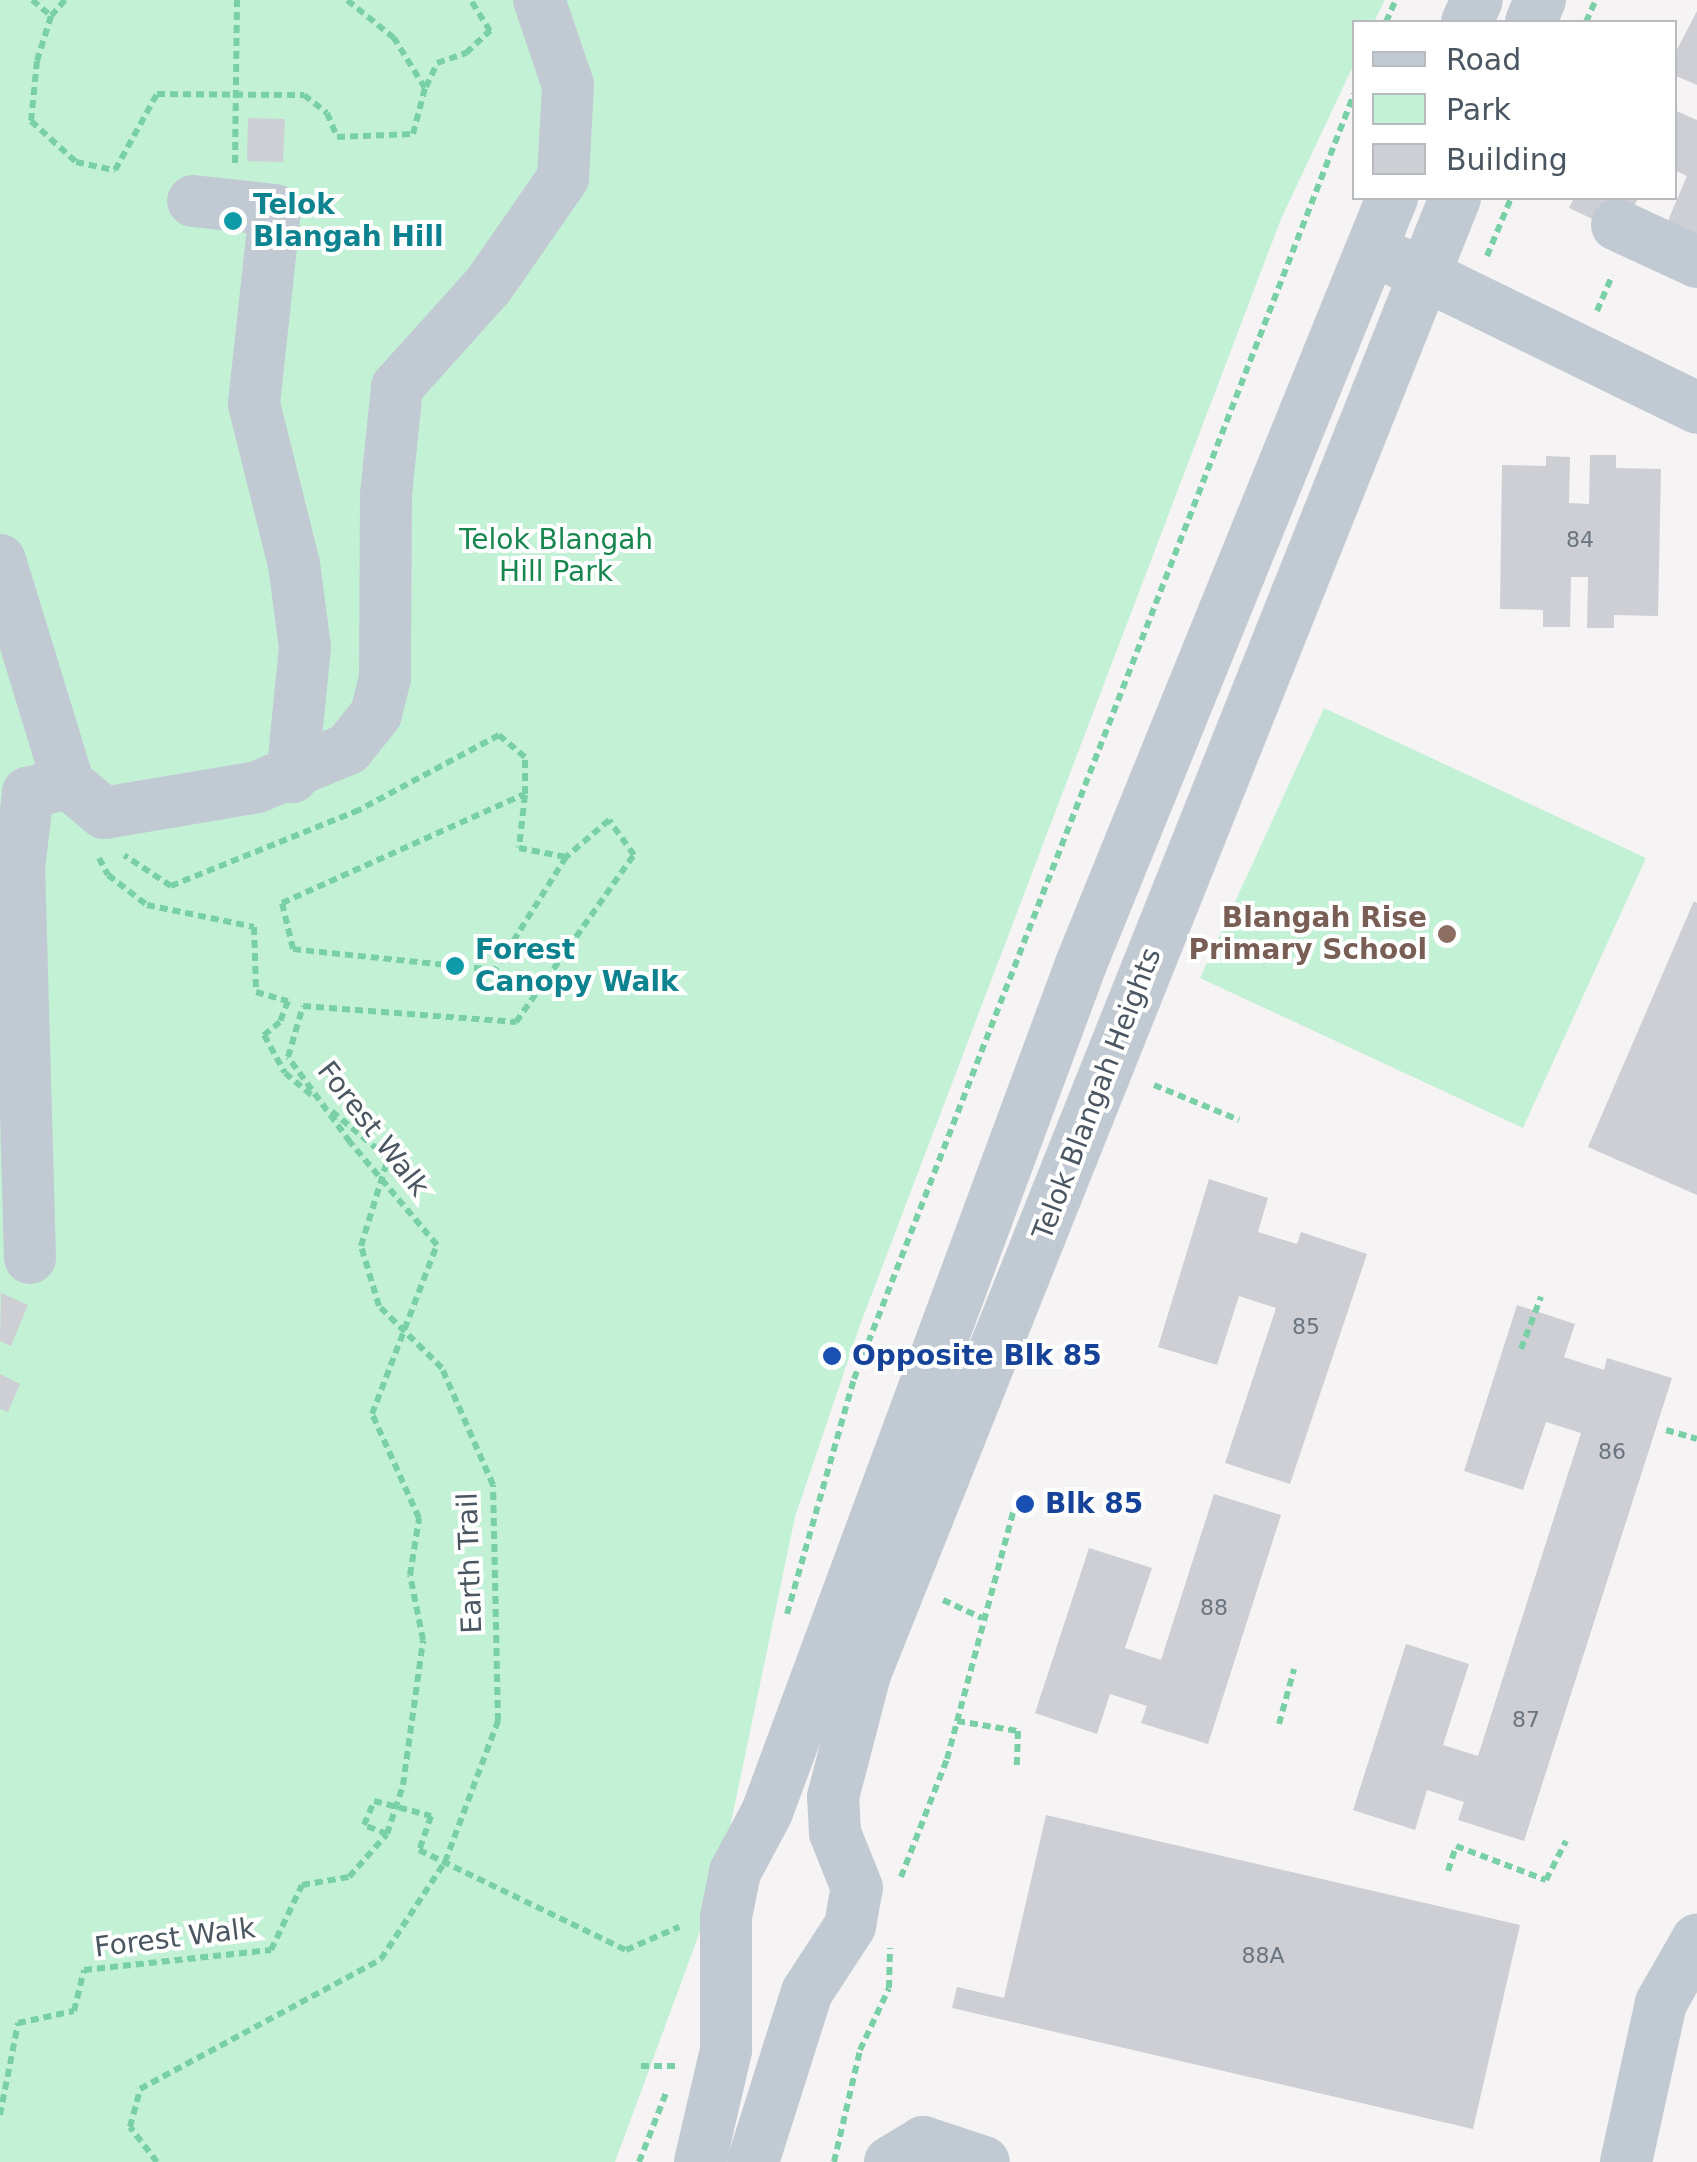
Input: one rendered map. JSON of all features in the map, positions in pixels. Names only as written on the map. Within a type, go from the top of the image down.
[{"type":"street","points":[[0,560],[68,783],[104,813],[140,812],[292,776],[348,750],[376,714],[389,645],[386,495],[397,387],[488,286],[564,178],[568,85],[539,0]]},
{"type":"street","points":[[700,2162],[726,2050],[726,1954],[735,1872],[767,1812],[1081,964],[1391,200]]},
{"type":"street","name":"Telok Blangah Heights","points":[[752,2162],[807,1992],[850,1926],[857,1888],[835,1834],[834,1797],[865,1674],[1454,200]]},
{"type":"street","points":[[213,203],[275,210],[254,404],[294,564],[305,647],[292,776]]},
{"type":"street","points":[[1370,250],[1423,272],[1697,408]]},
{"type":"street","points":[[1614,250],[1697,262]]},
{"type":"street","points":[[30,1258],[19,868],[28,793],[68,783]]},
{"type":"street","points":[[1626,2162],[1661,2003],[1697,1940]]},
{"type":"street","points":[[726,1954],[750,1983],[778,1993],[807,1992]]},
{"type":"street","points":[[890,2162],[923,2142],[984,2162]]},
{"type":"path","points":[[32,0],[50,16]]},
{"type":"path","points":[[65,0],[50,16],[37,61],[32,121],[76,162],[115,170],[157,94],[304,95],[327,113],[338,137],[413,134],[425,88],[437,63],[466,53],[490,32],[470,0]]},
{"type":"path","points":[[213,203],[240,92],[237,0]]},
{"type":"path","points":[[347,0],[394,38],[425,88]]},
{"type":"path","points":[[1594,317],[1614,250]]},
{"type":"path","points":[[115,844],[170,886],[360,810],[499,736],[526,757],[518,848],[566,857]]},
{"type":"path","name":"Earth Trail","points":[[68,783],[79,824],[108,875],[147,905],[254,926],[256,992],[288,1000],[280,1022],[264,1035],[285,1073],[388,1158],[360,1246],[379,1306],[442,1368],[493,1484],[498,1721],[445,1862],[380,1959],[140,2090],[130,2127],[157,2162]]},
{"type":"path","name":"Forest Walk","points":[[0,2115],[18,2023],[74,2011],[84,1970],[271,1950],[302,1885],[350,1877],[387,1834],[403,1785],[422,1640],[410,1575],[419,1518],[372,1414],[438,1245],[350,1142],[288,1057],[303,1006],[516,1022],[634,855],[608,820],[566,857],[494,970],[293,949],[282,903],[525,794]]},
{"type":"path","points":[[1154,1085],[1239,1120]]},
{"type":"path","points":[[1521,1349],[1542,1297]]},
{"type":"path","points":[[1666,1430],[1697,1439]]},
{"type":"path","points":[[898,1885],[957,1721],[1016,1506]]},
{"type":"path","points":[[1280,1724],[1294,1668]]},
{"type":"path","points":[[957,1721],[1018,1731],[1017,1766]]},
{"type":"path","points":[[387,1834],[364,1824],[374,1801],[431,1816],[419,1850],[626,1950],[679,1928]]},
{"type":"path","points":[[1448,1872],[1456,1846],[1546,1880],[1566,1841]]},
{"type":"path","points":[[834,2162],[860,2050],[889,1988],[890,1936]]},
{"type":"path","points":[[641,2066],[670,2067]]},
{"type":"green space","name":"Telok Blangah Hill Park","points":[[0,0],[1385,0],[1375,20],[1352,20],[1352,68],[1281,219],[860,1325],[795,1517],[719,1880],[615,2162],[0,2162]]},
{"type":"green space","points":[[1324,708],[1646,858],[1523,1128],[1200,978]]},
{"type":"building","points":[[1697,11],[1697,85],[1677,76],[1677,49]]},
{"type":"building","points":[[1677,111],[1697,120],[1697,258],[1667,223],[1687,176],[1677,171]]},
{"type":"building","points":[[248,118],[285,119],[283,162],[247,161]]},
{"type":"building","points":[[1573,200],[1637,200],[1632,211],[1599,222],[1569,208]]},
{"type":"building","points":[[1590,455],[1616,455],[1616,468],[1661,469],[1658,616],[1614,615],[1614,628],[1587,628],[1588,577],[1571,577],[1570,627],[1543,627],[1543,610],[1500,609],[1502,465],[1546,466],[1546,456],[1570,457],[1569,503],[1589,504]]},
{"type":"building","points":[[1694,901],[1697,903],[1697,1195],[1588,1147]]},
{"type":"building","points":[[1209,1179],[1268,1198],[1258,1232],[1297,1244],[1301,1232],[1367,1254],[1290,1484],[1225,1463],[1276,1308],[1239,1296],[1217,1365],[1158,1347]]},
{"type":"building","points":[[1,1293],[28,1305],[11,1346],[0,1341]]},
{"type":"building","points":[[1517,1305],[1575,1324],[1564,1357],[1604,1370],[1607,1358],[1672,1378],[1524,1841],[1458,1820],[1464,1802],[1427,1790],[1415,1830],[1353,1810],[1406,1644],[1469,1664],[1443,1745],[1478,1756],[1581,1433],[1546,1422],[1523,1490],[1464,1471]]},
{"type":"building","points":[[0,1374],[20,1384],[8,1412],[0,1409]]},
{"type":"building","points":[[1214,1494],[1281,1515],[1208,1744],[1141,1723],[1147,1706],[1110,1694],[1097,1734],[1035,1713],[1089,1548],[1152,1568],[1125,1648],[1161,1660]]},
{"type":"building","points":[[1046,1815],[1520,1925],[1473,2129],[952,2008],[957,1987],[1004,1998]]},
{"type":"place","name":"Telok Blangah Hill","points":[[233,221]]},
{"type":"place","name":"Blangah Rise Primary School","points":[[1447,934]]},
{"type":"place","name":"Forest Canopy Walk","points":[[455,966]]},
{"type":"place","name":"Opposite Blk 85","points":[[832,1356]]},
{"type":"place","name":"Blk 85","points":[[1025,1504]]}]
